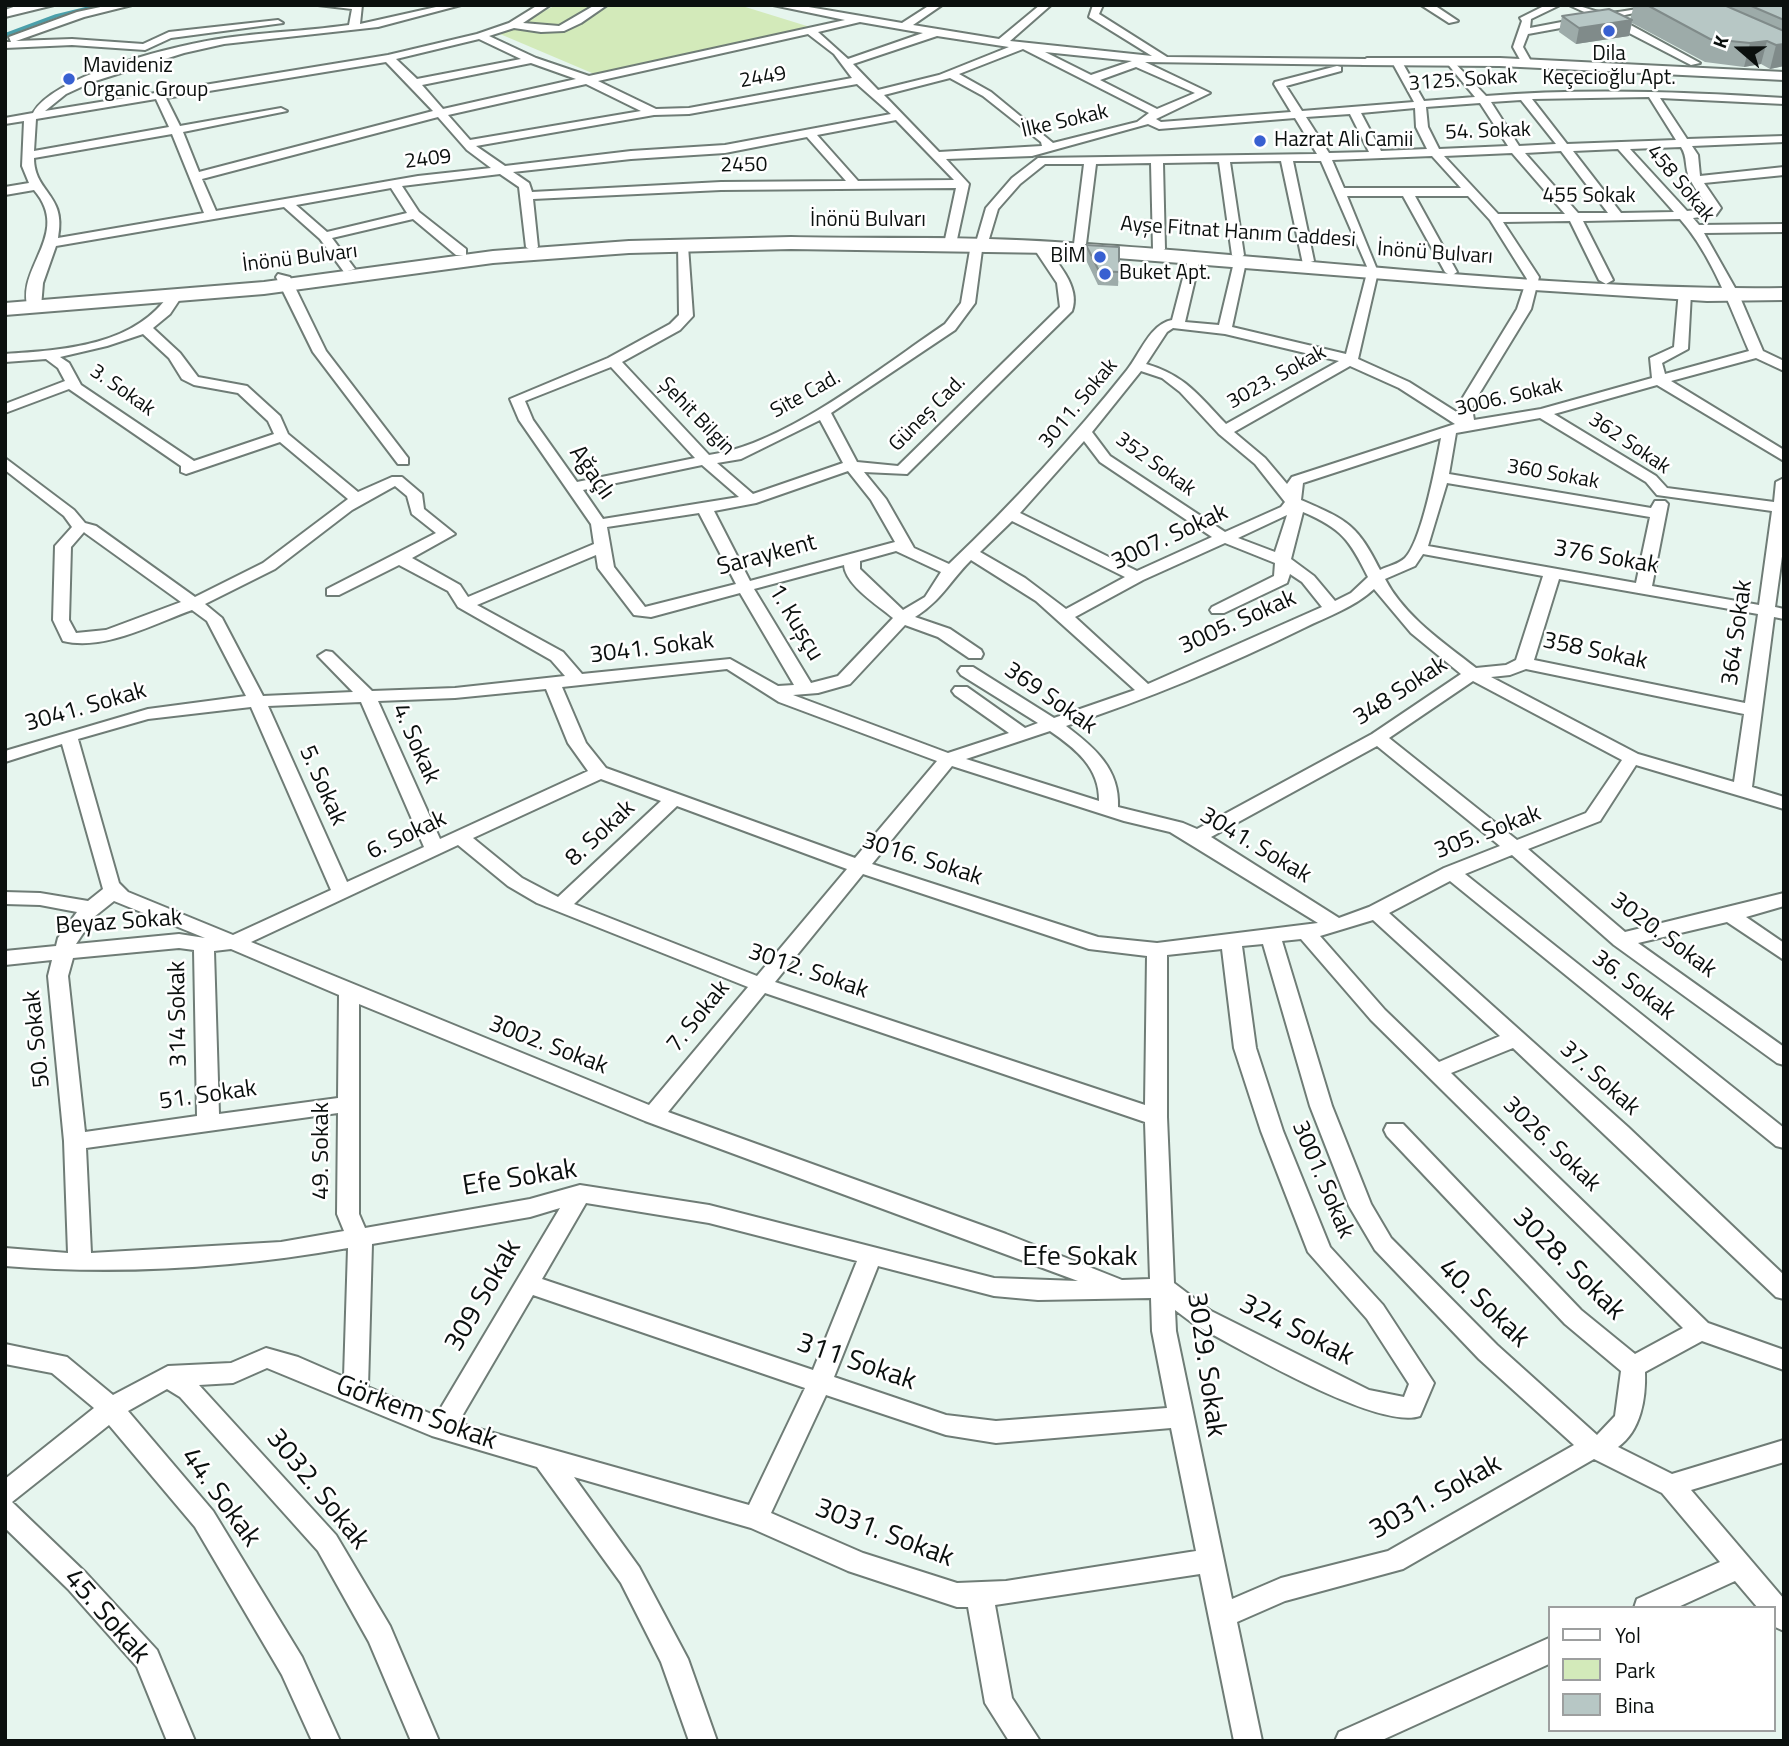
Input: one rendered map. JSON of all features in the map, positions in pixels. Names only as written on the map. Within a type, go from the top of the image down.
[{"type":"main road","name":"İnönü Bulvarı","points":[[5,309],[33,303],[284,281],[461,253],[682,240],[980,242],[1532,279],[1684,293],[1729,291]]},
{"type":"main road","name":"İnönü Bulvarı","points":[[5,303],[175,296],[493,257],[682,246],[951,241]]},
{"type":"main road","name":"Ayşe Fitnat Hanım Caddesi","points":[[980,242],[1080,244],[1239,258],[1308,261],[1371,269],[1606,281],[1784,294]]},
{"type":"main road","name":"Ayşe Fitnat Hanım Caddesi","points":[[1729,291],[1784,285]]},
{"type":"street","points":[[5,14],[27,7],[49,5]]},
{"type":"street","points":[[5,43],[81,14],[127,5]]},
{"type":"street","points":[[323,5],[357,6],[354,28]]},
{"type":"street","points":[[33,303],[46,253],[53,243],[54,213],[47,196],[34,186],[28,156],[33,117],[43,103],[77,83],[177,51],[222,41],[354,28],[456,5]]},
{"type":"street","points":[[5,121],[161,98],[388,58],[480,36],[513,25],[545,5]]},
{"type":"street","points":[[513,25],[552,32],[573,24],[602,5]]},
{"type":"street","points":[[778,5],[1002,42],[1142,61],[1527,63],[1784,76]]},
{"type":"street","points":[[905,26],[937,5]]},
{"type":"street","points":[[1002,42],[1046,5]]},
{"type":"street","points":[[1098,5],[1093,15],[1166,60]]},
{"type":"street","points":[[1426,5],[1453,21]]},
{"type":"street","points":[[1522,5],[1534,12]]},
{"type":"street","points":[[1527,63],[1518,47],[1525,18],[1555,5]]},
{"type":"street","points":[[1574,5],[1619,22],[1695,63]]},
{"type":"street","points":[[1523,32],[1665,5]]},
{"type":"street","points":[[194,177],[440,113],[861,19]]},
{"type":"street","points":[[5,43],[72,42],[145,47],[169,35],[278,23]]},
{"type":"street","points":[[809,30],[838,52],[859,80],[878,93],[936,156],[956,173],[963,184],[951,241]]},
{"type":"street","points":[[845,63],[938,32]]},
{"type":"street","name":"2449","points":[[480,36],[532,60],[591,81],[632,104],[655,112],[689,111],[859,80]]},
{"type":"street","points":[[878,93],[950,74],[1023,45],[1153,116]]},
{"type":"street","points":[[388,58],[415,83],[468,144],[525,186],[532,247]]},
{"type":"street","points":[[415,83],[532,60]]},
{"type":"street","points":[[1089,80],[1142,61]]},
{"type":"street","name":"İlke Sokak","points":[[936,156],[1037,156],[1048,148],[1141,124],[1204,93],[1142,61]]},
{"type":"street","points":[[1350,360],[1371,269],[1325,157],[1279,84],[1367,62]]},
{"type":"street","points":[[1397,62],[1420,103],[1422,127],[1435,153],[1495,219],[1532,279],[1524,309],[1469,399],[1465,408],[1467,425]]},
{"type":"street","points":[[1451,62],[1484,100],[1516,150],[1574,216],[1606,281]]},
{"type":"street","points":[[1669,70],[1675,95]]},
{"type":"street","points":[[950,74],[987,94],[1047,141],[1048,148]]},
{"type":"street","points":[[1652,94],[1692,155],[1691,167],[1696,180],[1784,172]]},
{"type":"street","name":"3125. Sokak","points":[[1153,116],[1158,126],[1524,96],[1652,94],[1784,101]]},
{"type":"street","points":[[1524,96],[1567,148],[1617,216]]},
{"type":"street","points":[[161,98],[179,132],[194,177],[211,214]]},
{"type":"street","points":[[1353,109],[1377,155]]},
{"type":"street","points":[[28,156],[179,132],[281,111]]},
{"type":"street","points":[[468,144],[655,112]]},
{"type":"street","name":"2409","points":[[53,243],[394,184],[631,155],[725,149],[899,116]]},
{"type":"street","points":[[810,132],[815,142],[833,157],[853,184]]},
{"type":"street","name":"54. Sokak","points":[[1037,156],[1091,159],[1286,158],[1784,139]]},
{"type":"street","name":"458 Sokak","points":[[1621,145],[1696,229],[1729,291]]},
{"type":"street","points":[[980,242],[992,208],[1037,156]]},
{"type":"street","points":[[1224,158],[1239,258],[1225,330]]},
{"type":"street","points":[[1286,158],[1308,261]]},
{"type":"street","points":[[1080,244],[1091,159]]},
{"type":"street","points":[[1157,159],[1159,250]]},
{"type":"street","name":"455 Sokak","points":[[1495,219],[1712,212],[1715,208],[1696,180]]},
{"type":"street","points":[[394,184],[415,215],[461,253]]},
{"type":"street","name":"2450","points":[[526,196],[721,186],[963,184]]},
{"type":"street","points":[[5,191],[34,186]]},
{"type":"street","points":[[1338,192],[1471,192]]},
{"type":"street","points":[[1407,192],[1451,272]]},
{"type":"street","points":[[285,201],[324,236],[349,269]]},
{"type":"street","points":[[324,236],[415,215]]},
{"type":"street","points":[[1696,229],[1784,228]]},
{"type":"street","name":"Site Cad.","points":[[573,488],[736,456],[823,412],[950,327],[968,303],[980,242]]},
{"type":"street","points":[[613,362],[675,327],[686,316],[682,246]]},
{"type":"street","name":"Güneş Cad.","points":[[599,524],[751,500],[835,468],[852,466],[902,471],[1067,308],[1068,298],[1062,278],[1039,247]]},
{"type":"street","points":[[1194,258],[1178,323],[1313,346],[1404,385],[1467,425]]},
{"type":"street","points":[[284,281],[320,352],[403,461]]},
{"type":"street","points":[[1729,291],[1757,353],[1784,367]]},
{"type":"street","points":[[1684,293],[1681,349],[1655,361],[1660,381],[1784,457]]},
{"type":"street","name":"3. Sokak","points":[[49,355],[109,341],[144,327],[164,314],[175,296]]},
{"type":"street","name":"3011. Sokak","points":[[772,692],[806,690],[844,680],[902,618],[931,600],[953,571],[1085,432],[1138,366],[1163,329],[1178,323]]},
{"type":"street","points":[[144,327],[175,356],[187,376],[194,381],[242,389],[275,419],[282,436],[357,499]]},
{"type":"street","name":"3006. Sokak","points":[[1218,610],[1281,580],[1284,571],[1282,560],[1295,521],[1293,485],[1297,480],[1450,433],[1467,425],[1542,413],[1757,353]]},
{"type":"street","points":[[5,358],[49,355]]},
{"type":"street","name":"3. Sokak","points":[[49,355],[64,366],[73,383],[189,468],[282,436]]},
{"type":"street","name":"3023. Sokak","points":[[1224,431],[1350,360]]},
{"type":"street","name":"Ağaçlı","points":[[613,362],[517,399],[526,420],[599,524],[606,568],[640,611]]},
{"type":"street","name":"Şehit Bilgin","points":[[613,362],[705,460],[751,500]]},
{"type":"street","points":[[1138,366],[1167,375],[1185,389],[1224,431],[1260,461],[1293,502],[1343,526],[1356,538],[1386,596],[1418,629],[1472,674]]},
{"type":"street","points":[[5,409],[73,383]]},
{"type":"street","points":[[823,412],[852,466],[877,499],[907,549],[953,571]]},
{"type":"street","name":"362 Sokak","points":[[1542,413],[1651,479],[1662,492],[1779,507]]},
{"type":"street","name":"352 Sokak","points":[[1085,432],[1105,459],[1222,537],[1282,560],[1308,579],[1332,608]]},
{"type":"street","points":[[1419,549],[1441,477],[1450,433]]},
{"type":"street","name":"5. Sokak","points":[[5,462],[69,513],[80,527],[90,529],[214,618],[257,700],[342,892]]},
{"type":"street","name":"360 Sokak","points":[[1441,477],[1658,514]]},
{"type":"street","points":[[80,527],[63,546],[61,620],[69,637],[79,640],[109,634],[194,604],[268,566],[371,488],[397,480],[414,494],[417,511],[447,534],[401,559],[349,581],[333,592]]},
{"type":"street","name":"364 Sokak","points":[[1742,790],[1784,482]]},
{"type":"street","points":[[1643,589],[1662,492]]},
{"type":"street","name":"3007. Sokak","points":[[1066,615],[1222,537],[1286,510],[1293,502]]},
{"type":"street","name":"1. Kuşçu","points":[[704,507],[745,587],[806,690]]},
{"type":"street","points":[[1010,514],[1137,578]]},
{"type":"street","name":"Saraykent","points":[[640,611],[651,612],[897,546],[907,549]]},
{"type":"street","points":[[464,604],[602,547]]},
{"type":"street","name":"376 Sokak","points":[[1419,549],[1784,614]]},
{"type":"street","name":"3005. Sokak","points":[[948,759],[1144,690],[1275,636],[1357,596],[1377,576],[1409,564],[1419,549]]},
{"type":"street","points":[[971,554],[995,565],[1066,615],[1144,690]]},
{"type":"street","points":[[401,559],[454,589],[464,604],[557,656],[579,682]]},
{"type":"street","points":[[852,559],[852,570],[862,582],[902,618],[944,633],[975,654]]},
{"type":"street","points":[[1524,663],[1552,574]]},
{"type":"street","points":[[326,656],[367,696]]},
{"type":"street","name":"358 Sokak","points":[[1472,674],[1510,670],[1524,663],[1752,710]]},
{"type":"street","name":"3041. Sokak","points":[[5,757],[69,738],[83,729],[148,714],[257,700],[553,685],[730,664],[772,692],[948,759],[1108,810],[1175,827],[1197,837],[1337,926]]},
{"type":"street","name":"369 Sokak","points":[[967,671],[1078,745],[1102,770],[1109,788],[1108,810]]},
{"type":"street","name":"348 Sokak","points":[[1197,837],[1378,738],[1472,674],[1632,758],[1784,803]]},
{"type":"street","points":[[553,685],[571,732],[588,762],[600,772]]},
{"type":"street","points":[[961,691],[1022,734]]},
{"type":"street","name":"4. Sokak","points":[[367,696],[435,850]]},
{"type":"street","points":[[69,738],[110,885],[115,890]]},
{"type":"street","name":"3020. Sokak","points":[[1378,738],[1516,849],[1621,940],[1784,1058]]},
{"type":"street","name":"305. Sokak","points":[[1337,926],[1376,912],[1451,872],[1593,817],[1632,758]]},
{"type":"street","name":"7. Sokak","points":[[653,1115],[948,759]]},
{"type":"street","name":"3016. Sokak","points":[[600,772],[859,866],[1096,944],[1157,950],[1271,937],[1337,926]]},
{"type":"street","name":"6. Sokak","points":[[235,942],[600,772]]},
{"type":"street","name":"8. Sokak","points":[[561,905],[674,799]]},
{"type":"street","name":"3012. Sokak","points":[[461,838],[515,882],[561,905],[759,984],[1156,1117]]},
{"type":"street","name":"36. Sokak","points":[[1451,872],[1784,1140]]},
{"type":"street","name":"50. Sokak","points":[[79,1262],[75,1141],[58,976],[68,938],[92,908],[115,890]]},
{"type":"street","name":"3002. Sokak","points":[[115,890],[121,896],[349,990],[475,1046],[1120,1288]]},
{"type":"street","points":[[5,898],[40,899],[92,908]]},
{"type":"street","points":[[1621,940],[1730,915],[1784,899]]},
{"type":"street","name":"37. Sokak","points":[[1376,912],[1620,1133],[1784,1290]]},
{"type":"street","points":[[1730,915],[1784,953]]},
{"type":"street","name":"3026. Sokak","points":[[1306,932],[1378,1015],[1700,1330],[1784,1360]]},
{"type":"street","name":"40. Sokak","points":[[1271,937],[1321,1106],[1360,1206],[1383,1244],[1406,1271],[1488,1352],[1593,1447],[1671,1485],[1740,1566],[1779,1605]]},
{"type":"street","name":"3001. Sokak","points":[[1231,940],[1245,1048],[1272,1131],[1320,1252],[1376,1312],[1422,1383],[1411,1409]]},
{"type":"street","name":"Beyaz Sokak","points":[[5,958],[179,942],[204,945],[235,942]]},
{"type":"street","name":"314 Sokak","points":[[204,945],[208,1123]]},
{"type":"street","name":"3029. Sokak","points":[[1157,950],[1156,1117],[1164,1331],[1179,1417],[1212,1560],[1248,1741]]},
{"type":"street","name":"49. Sokak","points":[[349,990],[348,1214],[359,1236],[356,1393]]},
{"type":"street","points":[[1436,1071],[1514,1039]]},
{"type":"street","name":"51. Sokak","points":[[75,1141],[348,1104]]},
{"type":"street","name":"3028. Sokak","points":[[1395,1130],[1573,1317],[1633,1367]]},
{"type":"street","name":"Efe Sokak","points":[[5,1257],[79,1262],[281,1251],[530,1208],[580,1195],[709,1214],[994,1287],[1038,1291],[1163,1288]]},
{"type":"street","name":"309 Sokak","points":[[441,1429],[525,1283],[580,1195]]},
{"type":"street","points":[[756,1518],[820,1382],[871,1256]]},
{"type":"street","name":"311 Sokak","points":[[525,1283],[946,1425],[996,1432],[1179,1417]]},
{"type":"street","name":"324 Sokak","points":[[1163,1288],[1203,1318],[1364,1399],[1411,1409]]},
{"type":"street","points":[[1593,1447],[1605,1445],[1624,1427],[1634,1389],[1633,1367],[1700,1330]]},
{"type":"street","name":"44. Sokak","points":[[5,1354],[58,1364],[111,1409],[204,1519],[292,1666],[326,1741]]},
{"type":"street","name":"Görkem Sokak","points":[[5,1494],[111,1409],[168,1376],[233,1373],[266,1358],[289,1364],[441,1429],[544,1456]]},
{"type":"street","name":"3032. Sokak","points":[[168,1376],[189,1390],[327,1543],[380,1635],[425,1741]]},
{"type":"street","name":"3031. Sokak","points":[[1223,1616],[1281,1590],[1394,1561],[1593,1447]]},
{"type":"street","points":[[1671,1485],[1784,1451]]},
{"type":"street","points":[[544,1456],[630,1575],[674,1659],[703,1741]]},
{"type":"street","name":"3031. Sokak","points":[[544,1456],[756,1518],[879,1571],[957,1595],[1006,1593],[1212,1560]]},
{"type":"street","name":"45. Sokak","points":[[5,1511],[77,1581],[147,1659],[181,1741]]},
{"type":"street","points":[[1651,1606],[1740,1566]]},
{"type":"street","points":[[979,1594],[999,1703],[1026,1741]]},
{"type":"street","points":[[1349,1741],[1548,1651]]},
{"type":"green space","points":[[556,5],[739,5],[810,27],[599,76],[500,34]]},
{"type":"building","points":[[1647,5],[1724,5],[1784,31],[1784,44],[1710,39]]},
{"type":"building","points":[[1749,5],[1784,5],[1784,20]]},
{"type":"building","points":[[1609,9],[1632,20],[1579,28],[1562,16]]},
{"type":"building","points":[[1086,245],[1119,247],[1119,272],[1099,271]]},
{"type":"waterway","points":[[5,35],[56,16],[101,5]]},
{"type":"place","name":"Dila Keçecioğlu Apt.","points":[[1609,31]]},
{"type":"place","name":"Mavideniz Organic Group","points":[[69,79]]},
{"type":"place","name":"Hazrat Ali Camii","points":[[1260,141]]},
{"type":"place","name":"BİM","points":[[1100,257]]},
{"type":"place","name":"Buket Apt.","points":[[1105,274]]}]
